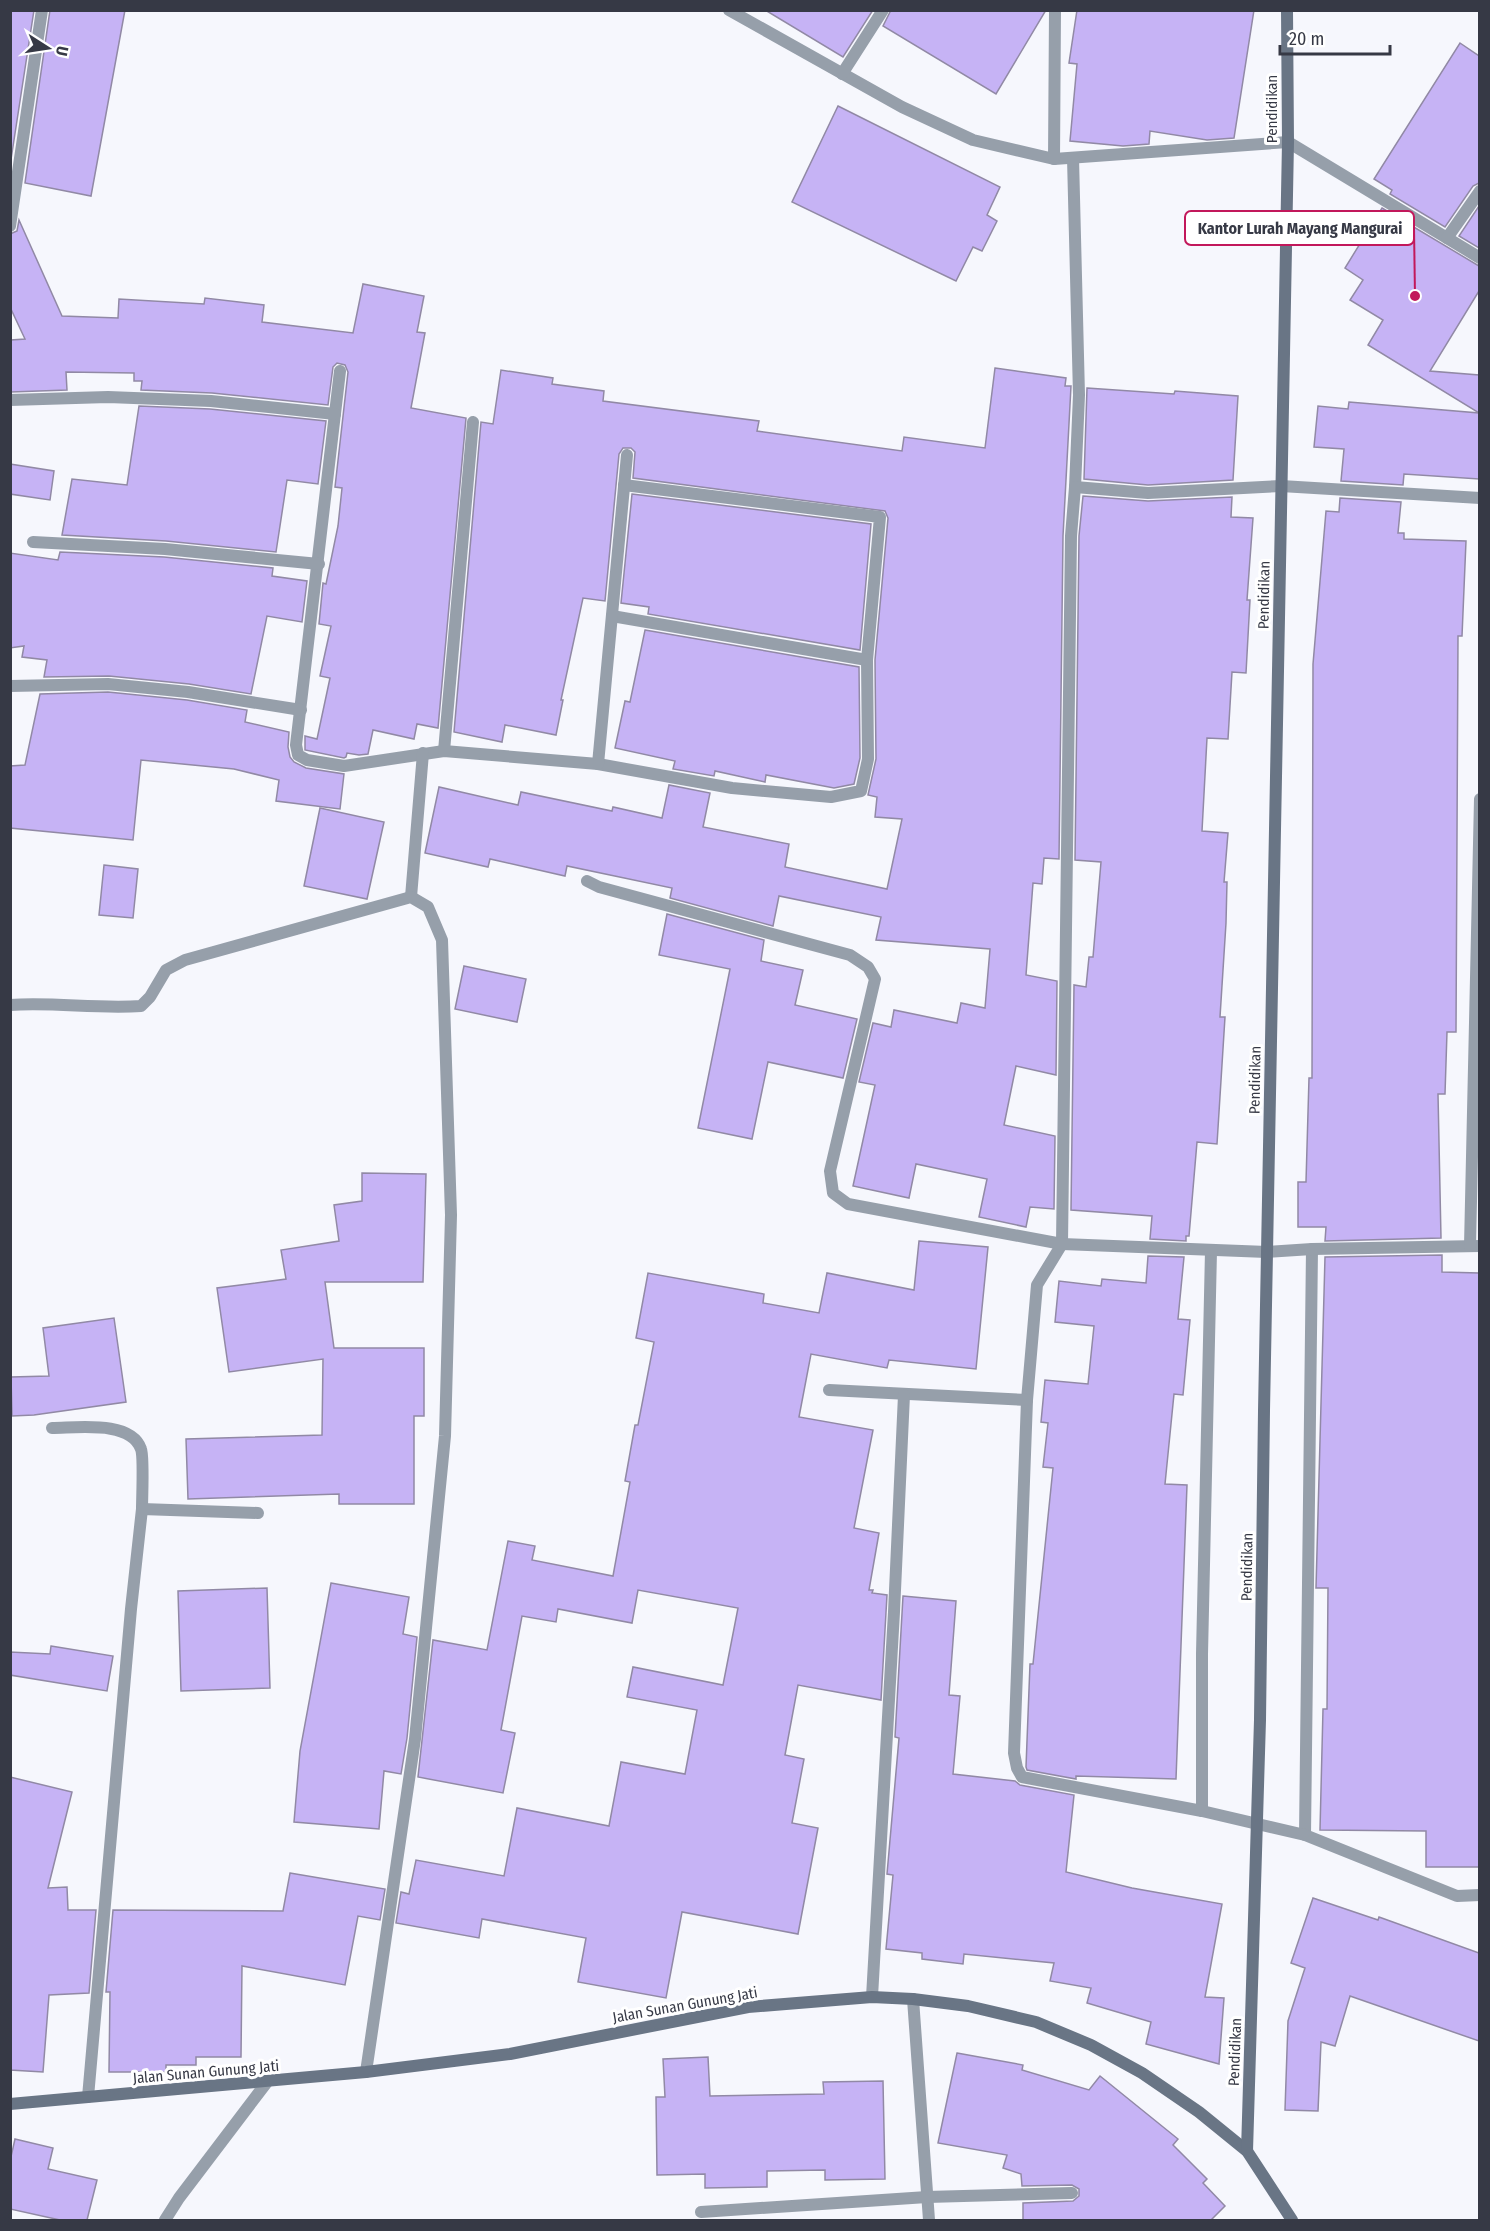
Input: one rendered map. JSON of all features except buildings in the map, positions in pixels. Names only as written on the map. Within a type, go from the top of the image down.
[{"type":"street","points":[[10,226],[42,10]]},
{"type":"street","points":[[729,10],[902,107],[973,141],[1054,159],[1288,142],[1479,258]]},
{"type":"street","points":[[842,74],[883,10]]},
{"type":"street","points":[[1054,159],[1055,10]]},
{"type":"street","name":"Pendidikan","points":[[1247,2151],[1258,1823],[1288,142],[1287,10]]},
{"type":"street","points":[[1073,158],[1079,395],[1071,536],[1062,1244],[1037,1285],[1027,1400],[1014,1753],[1017,1768],[1022,1777],[1258,1823],[1305,1835],[1457,1896],[1479,1895]]},
{"type":"street","points":[[1447,237],[1479,191]]},
{"type":"street","points":[[340,371],[296,745],[298,755],[307,760],[344,766],[423,753],[444,752],[598,764],[732,788],[831,797],[861,791],[868,759],[867,660],[880,517],[624,486]]},
{"type":"street","points":[[10,400],[108,397],[165,399],[211,401],[335,414]]},
{"type":"street","points":[[444,752],[474,422]]},
{"type":"street","points":[[598,764],[627,455]]},
{"type":"street","points":[[1075,487],[1148,493],[1281,486],[1479,498]]},
{"type":"street","points":[[33,542],[165,549],[319,564]]},
{"type":"street","points":[[612,616],[867,660]]},
{"type":"street","points":[[10,686],[108,684],[188,692],[301,710]]},
{"type":"street","points":[[411,897],[423,753]]},
{"type":"street","points":[[587,881],[599,887],[850,955],[868,967],[875,979],[830,1171],[833,1193],[848,1204],[1062,1244],[1267,1252],[1475,1246],[1479,799]]},
{"type":"street","points":[[10,1005],[141,1006],[150,997],[166,970],[185,960],[411,897],[428,907],[442,940],[451,1215],[445,1436],[415,1739],[366,2072]]},
{"type":"street","points":[[1305,1835],[1311,1249]]},
{"type":"street","points":[[1202,1812],[1202,1654],[1211,1251]]},
{"type":"street","points":[[829,1390],[1027,1400]]},
{"type":"street","points":[[872,1997],[904,1395]]},
{"type":"street","points":[[52,1428],[115,1428],[130,1435],[142,1449],[142,1509],[131,1609],[88,2097]]},
{"type":"street","points":[[142,1509],[258,1514]]},
{"type":"street","name":"Jalan Sunan Gunung Jati","points":[[10,2104],[267,2082],[510,2054],[748,2007],[872,1997],[913,1999],[968,2006],[1036,2022],[1091,2045],[1142,2073],[1199,2112],[1247,2151],[1292,2220]]},
{"type":"street","points":[[913,1999],[929,2220]]},
{"type":"street","points":[[165,2220],[179,2198],[267,2082]]},
{"type":"street","points":[[701,2212],[927,2197],[1072,2193]]},
{"type":"place","name":"Kantor Lurah Mayang Mangurai","points":[[1415,296]]}]
